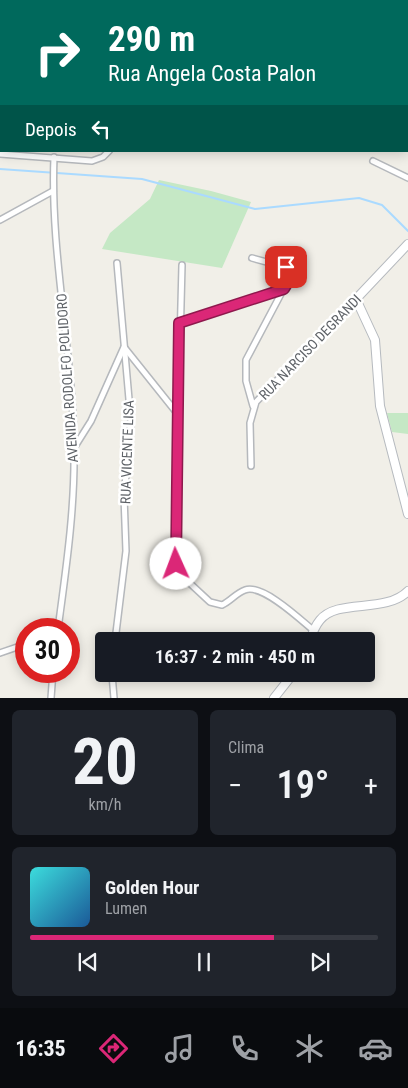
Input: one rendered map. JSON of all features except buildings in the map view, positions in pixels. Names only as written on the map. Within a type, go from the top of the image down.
[{"type":"main road","name":"RUA NARCISO DEGRANDI","points":[[356,299],[408,244]]},
{"type":"main road","points":[[356,299],[375,340],[380,406],[408,514]]},
{"type":"main road","points":[[314,631],[319,621],[332,612],[382,604],[394,600],[408,591]]},
{"type":"main road","points":[[274,698],[287,682]]},
{"type":"street","points":[[0,154],[92,161],[103,157],[108,152]]},
{"type":"street","name":"AVENIDA RODOLFO POLIDORO","points":[[54,157],[53,191],[74,448],[72,518],[59,618]]},
{"type":"street","points":[[373,161],[408,178]]},
{"type":"street","points":[[0,220],[53,191]]},
{"type":"street","points":[[252,258],[290,269],[290,279],[246,360],[246,381],[253,406]]},
{"type":"street","name":"RUA VICENTE LISA","points":[[116,632],[126,551],[125,484],[130,422],[117,263]]},
{"type":"street","points":[[182,265],[174,538],[178,571],[210,602],[222,605],[245,590],[255,589],[273,599],[314,631]]},
{"type":"street","points":[[179,323],[284,289]]},
{"type":"street","name":"RUA NARCISO DEGRANDI","points":[[251,466],[250,423],[253,406],[277,378],[356,299]]},
{"type":"street","points":[[74,448],[92,421],[124,347],[177,412]]},
{"type":"street","points":[[0,653],[15,648]]},
{"type":"street","points":[[113,682],[114,698]]},
{"type":"street","points":[[51,698],[52,683]]},
{"type":"green space","points":[[159,180],[251,202],[222,268],[102,249],[110,233],[150,199]]},
{"type":"green space","points":[[387,413],[408,413],[408,434],[392,432]]},
{"type":"waterway","points":[[0,169],[142,179],[255,209],[359,198],[382,205],[408,231]]},
{"type":"route","points":[[176,564],[174,538],[179,323],[284,289],[291,275],[290,269],[286,267]]}]
